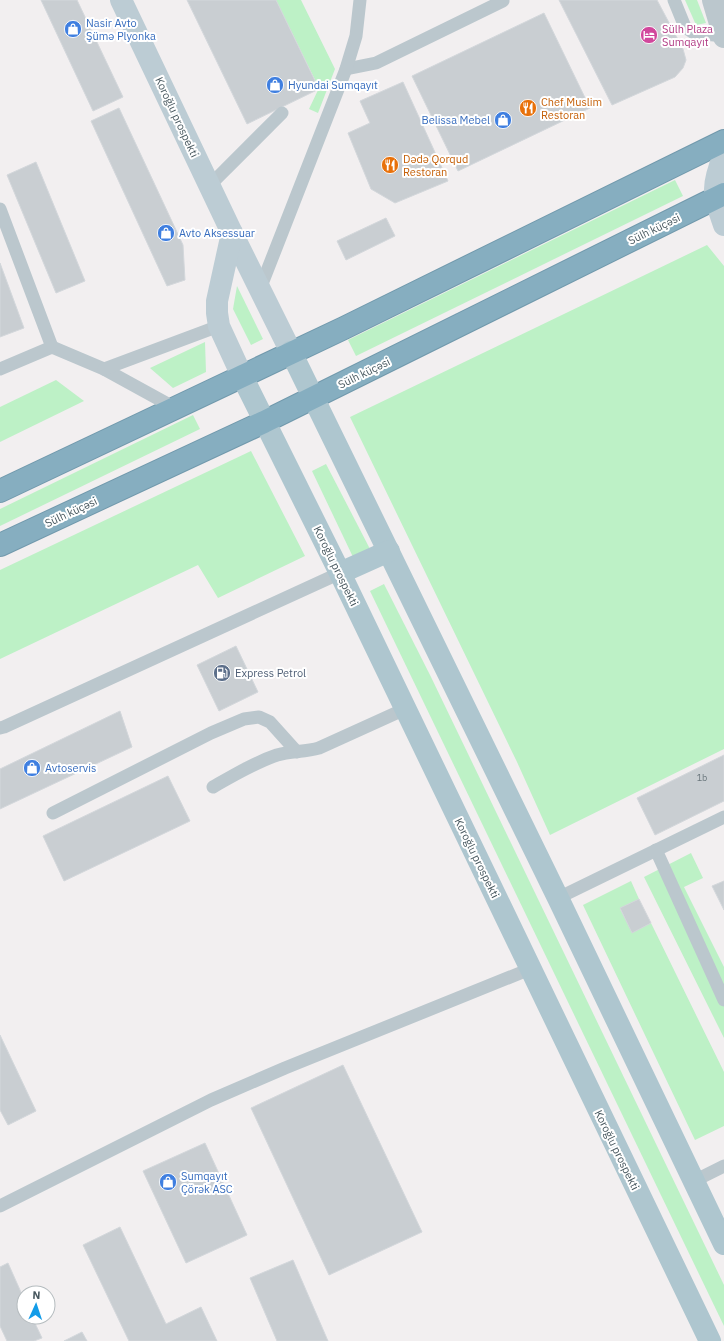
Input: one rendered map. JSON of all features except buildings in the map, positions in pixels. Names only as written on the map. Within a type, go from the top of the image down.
[{"type":"highway","points":[[0,491],[364,318],[724,141]]},
{"type":"highway","name":"Sülh küçəsi","points":[[0,545],[264,422],[719,196]]},
{"type":"main road","points":[[291,352],[558,898],[724,1244]]},
{"type":"main road","name":"Koroğlu prospekti","points":[[242,376],[340,574],[710,1341]]},
{"type":"main road","points":[[340,574],[389,551]]},
{"type":"street","name":"Koroğlu prospekti","points":[[121,0],[209,186],[291,352]]},
{"type":"street","points":[[713,0],[724,36]]},
{"type":"street","points":[[724,155],[718,170],[714,188],[719,196],[724,225]]},
{"type":"street","points":[[232,233],[217,301],[217,313],[219,326],[242,376]]},
{"type":"lane","points":[[260,289],[346,69],[356,36],[360,0]]},
{"type":"lane","points":[[674,0],[685,27],[694,33],[724,36]]},
{"type":"lane","points":[[346,69],[376,64],[504,1]]},
{"type":"lane","points":[[209,186],[282,114]]},
{"type":"lane","points":[[0,209],[52,347]]},
{"type":"lane","points":[[104,369],[219,326]]},
{"type":"lane","points":[[0,369],[52,347],[104,369],[175,408]]},
{"type":"lane","points":[[0,728],[19,721],[340,574]]},
{"type":"lane","points":[[213,787],[255,763],[278,754],[319,748],[405,709]]},
{"type":"lane","points":[[53,813],[211,733],[244,719],[259,717],[270,722],[297,752]]},
{"type":"lane","points":[[558,898],[724,817]]},
{"type":"lane","points":[[656,850],[724,1000]]},
{"type":"lane","points":[[0,1206],[211,1100],[285,1068],[530,969]]},
{"type":"lane","points":[[694,1180],[724,1166]]},
{"type":"green space","points":[[276,0],[301,0],[335,69],[318,113],[309,109],[319,88]]},
{"type":"green space","points":[[685,0],[697,0],[706,23],[696,25]]},
{"type":"green space","points":[[675,180],[683,196],[356,356],[348,340]]},
{"type":"green space","points":[[707,245],[724,266],[724,749],[550,835],[517,762],[350,417]]},
{"type":"green space","points":[[237,286],[263,339],[251,345],[233,309]]},
{"type":"green space","points":[[205,342],[206,372],[173,388],[150,368]]},
{"type":"green space","points":[[56,380],[84,401],[0,442],[0,407]]},
{"type":"green space","points":[[193,415],[200,429],[0,526],[0,509]]},
{"type":"green space","points":[[251,451],[305,556],[218,598],[198,565],[0,659],[0,570]]},
{"type":"green space","points":[[326,464],[370,549],[353,557],[312,471]]},
{"type":"green space","points":[[384,584],[431,677],[724,1285],[724,1326],[370,591]]},
{"type":"green space","points":[[691,853],[703,878],[684,887],[724,967],[724,1038],[644,877]]},
{"type":"green space","points":[[631,881],[639,899],[620,909],[632,932],[651,923],[724,1072],[724,1126],[695,1140],[583,905]]},
{"type":"place","name":"Nasir Avto Şümə Plyonka","points":[[73,29]]},
{"type":"place","name":"Sülh Plaza Sumqayıt","points":[[649,35]]},
{"type":"place","name":"Hyundai Sumqayıt","points":[[275,85]]},
{"type":"place","name":"Chef Muslim Restoran","points":[[528,108]]},
{"type":"place","name":"Belissa Mebel","points":[[503,120]]},
{"type":"place","name":"Dədə Qorqud Restoran","points":[[390,165]]},
{"type":"place","name":"Avto Aksessuar","points":[[166,233]]},
{"type":"place","name":"Express Petrol","points":[[222,673]]},
{"type":"place","name":"Avtoservis","points":[[32,768]]},
{"type":"place","name":"Sumqayıt Çörək ASC","points":[[168,1182]]}]
